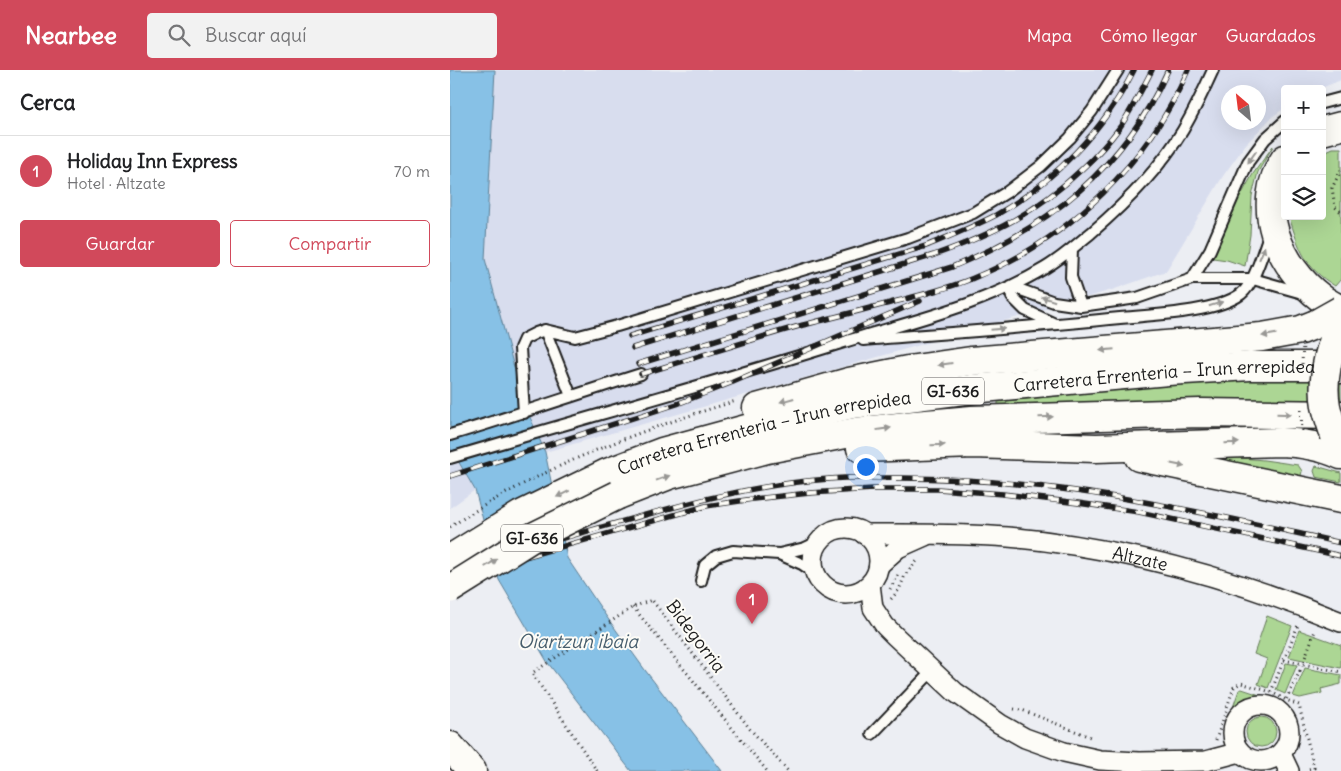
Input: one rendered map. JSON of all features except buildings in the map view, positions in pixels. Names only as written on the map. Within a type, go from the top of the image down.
[{"type":"main road","points":[[767,449],[974,444],[1096,448],[1281,442],[1302,443],[1330,450],[1339,435],[1326,405],[1326,377],[1332,347],[1332,313],[1302,281],[1280,249],[1272,228],[1270,203],[1273,183],[1281,165]]},
{"type":"main road","points":[[662,452],[710,421],[849,382],[908,370],[972,361],[1262,336],[1301,330],[1332,313]]},
{"type":"main road","name":"Carretera Errenteria – Irun errepidea","points":[[450,589],[662,452],[779,421],[852,404],[1091,377],[1168,370],[1250,366],[1321,366],[1341,369]]},
{"type":"main road","name":"Carretera Errenteria – Irun errepidea","points":[[450,559],[521,515],[612,484],[668,475],[767,449],[856,432],[915,424],[972,420],[1200,413],[1339,435]]},
{"type":"main road","points":[[1096,448],[1341,499]]},
{"type":"main road","points":[[450,746],[472,771]]},
{"type":"street","points":[[840,593],[851,594],[861,590],[870,584],[876,576],[879,565],[875,544],[859,531],[838,529],[828,534],[815,551],[813,562],[815,573],[829,589],[840,593],[881,604]]},
{"type":"street","name":"Altzate","points":[[864,534],[1007,537],[1117,552],[1170,564],[1234,583],[1290,601],[1341,622]]},
{"type":"street","name":"Altzate","points":[[879,565],[898,548],[931,534]]},
{"type":"street","points":[[870,584],[881,604],[885,626],[955,692],[1000,724],[1025,738],[1064,752],[1100,760],[1188,766],[1240,752]]},
{"type":"street","points":[[1262,705],[1271,706],[1280,711],[1288,724],[1289,740],[1281,754],[1268,761],[1260,762],[1245,757],[1240,752],[1235,744],[1233,735],[1234,725],[1244,710],[1262,705]]},
{"type":"street","points":[[1281,754],[1295,770]]},
{"type":"lane","points":[[523,413],[520,348],[524,339],[545,330],[575,337],[617,326],[908,238],[972,213],[1021,182],[1070,138],[1092,111],[1118,70]]},
{"type":"lane","points":[[450,458],[572,421],[773,365],[971,302],[1010,286],[1046,268],[1117,211],[1158,166],[1183,129],[1213,70]]},
{"type":"lane","points":[[1326,102],[1341,98]]},
{"type":"lane","points":[[1192,279],[1210,250],[1248,162],[1265,139],[1281,125]]},
{"type":"lane","points":[[845,342],[1057,325],[1215,306],[1243,292],[1253,279],[1272,228]]},
{"type":"lane","points":[[1072,249],[1071,277],[1081,306]]},
{"type":"lane","points":[[1010,286],[1054,302],[1081,306],[1137,298],[1192,279],[1253,279],[1332,313]]},
{"type":"lane","points":[[1010,286],[1012,297],[1025,310],[1057,325]]},
{"type":"lane","points":[[545,330],[571,396]]},
{"type":"lane","points":[[450,435],[641,374]]},
{"type":"lane","points":[[701,581],[705,565],[716,556],[733,551],[778,554],[805,548],[820,542]]},
{"type":"lane","points":[[778,554],[802,564],[815,573]]},
{"type":"lane","points":[[872,734],[933,670]]},
{"type":"path","points":[[1341,170],[1332,188],[1335,207],[1341,212]]},
{"type":"path","points":[[881,604],[899,590],[905,575],[917,560],[923,558]]},
{"type":"path","name":"Bidegorria","points":[[597,771],[532,673],[633,607],[652,600],[750,729],[788,771]]},
{"type":"path","points":[[633,607],[767,771]]},
{"type":"path","points":[[1290,622],[1323,634]]},
{"type":"path","points":[[1271,692],[1298,625]]},
{"type":"path","points":[[1286,700],[1300,671],[1315,631]]},
{"type":"path","points":[[1284,660],[1341,672]]},
{"type":"path","points":[[1210,745],[1216,740],[1234,687],[1241,682],[1271,692],[1299,705],[1314,768],[1295,770]]},
{"type":"path","points":[[1008,708],[1022,710],[1093,738]]},
{"type":"shaded area","points":[[495,70],[1341,70],[1341,80],[1326,86],[1281,85],[1281,111],[1266,123],[1266,85],[1221,85],[1221,130],[1260,130],[1246,144],[1223,176],[1166,271],[1112,290],[545,452],[523,401],[485,259]]},
{"type":"shaded area","points":[[450,447],[475,490],[450,508]]},
{"type":"green space","points":[[1273,146],[1258,172],[1252,196],[1250,235],[1245,266],[1227,260],[1206,257],[1253,174]]},
{"type":"green space","points":[[1333,148],[1341,148],[1341,279],[1335,286],[1316,272],[1309,264],[1300,248],[1290,220],[1326,220],[1326,151]]},
{"type":"green space","points":[[1281,376],[1341,381],[1341,404],[1138,401],[998,407],[998,402],[1123,389]]},
{"type":"green space","points":[[1194,454],[1298,465],[1302,471],[1301,476],[1294,481]]},
{"type":"green space","points":[[1316,466],[1341,473],[1341,482],[1316,477],[1314,471]]},
{"type":"green space","points":[[1267,616],[1292,626],[1268,688],[1258,684],[1267,659],[1254,654]]},
{"type":"green space","points":[[1299,630],[1341,645],[1341,668],[1289,657]]},
{"type":"green space","points":[[1286,663],[1297,665],[1285,694],[1276,690]]},
{"type":"green space","points":[[1305,668],[1341,675],[1341,684],[1321,689],[1322,693],[1300,698],[1293,696]]},
{"type":"green space","points":[[1242,689],[1266,697],[1247,700],[1231,713],[1239,690]]},
{"type":"green space","points":[[1261,717],[1272,721],[1276,732],[1272,743],[1261,747],[1250,743],[1246,732],[1250,721]]},
{"type":"water","name":"Oiartzun ibaia","points":[[450,70],[495,70],[485,259],[523,401],[545,452],[567,558],[645,670],[722,771],[631,771],[548,663],[499,580],[475,490],[450,447]]},
{"type":"railway","points":[[630,336],[926,246],[996,215],[1038,187],[1076,153],[1108,113],[1134,70]]},
{"type":"railway","points":[[633,348],[934,255],[976,239],[1013,221],[1048,198],[1102,149],[1116,133],[1152,70]]},
{"type":"railway","points":[[638,364],[952,267],[1020,233],[1051,213],[1080,190],[1106,165],[1150,105],[1168,70]]},
{"type":"railway","points":[[641,374],[803,325],[950,287],[1012,260],[1044,241],[1075,218],[1129,166],[1152,136],[1172,104],[1188,70]]},
{"type":"railway","points":[[450,476],[677,404],[733,382],[920,301]]},
{"type":"railway","points":[[483,558],[557,540],[673,507],[735,493],[797,482],[854,478],[952,479],[1064,489],[1175,508],[1341,543]]},
{"type":"railway","points":[[486,568],[706,506],[810,493],[873,489],[938,489],[1078,503],[1139,512],[1341,556]]},
{"type":"place","name":"Holiday Inn Express","points":[[752,624]]}]
